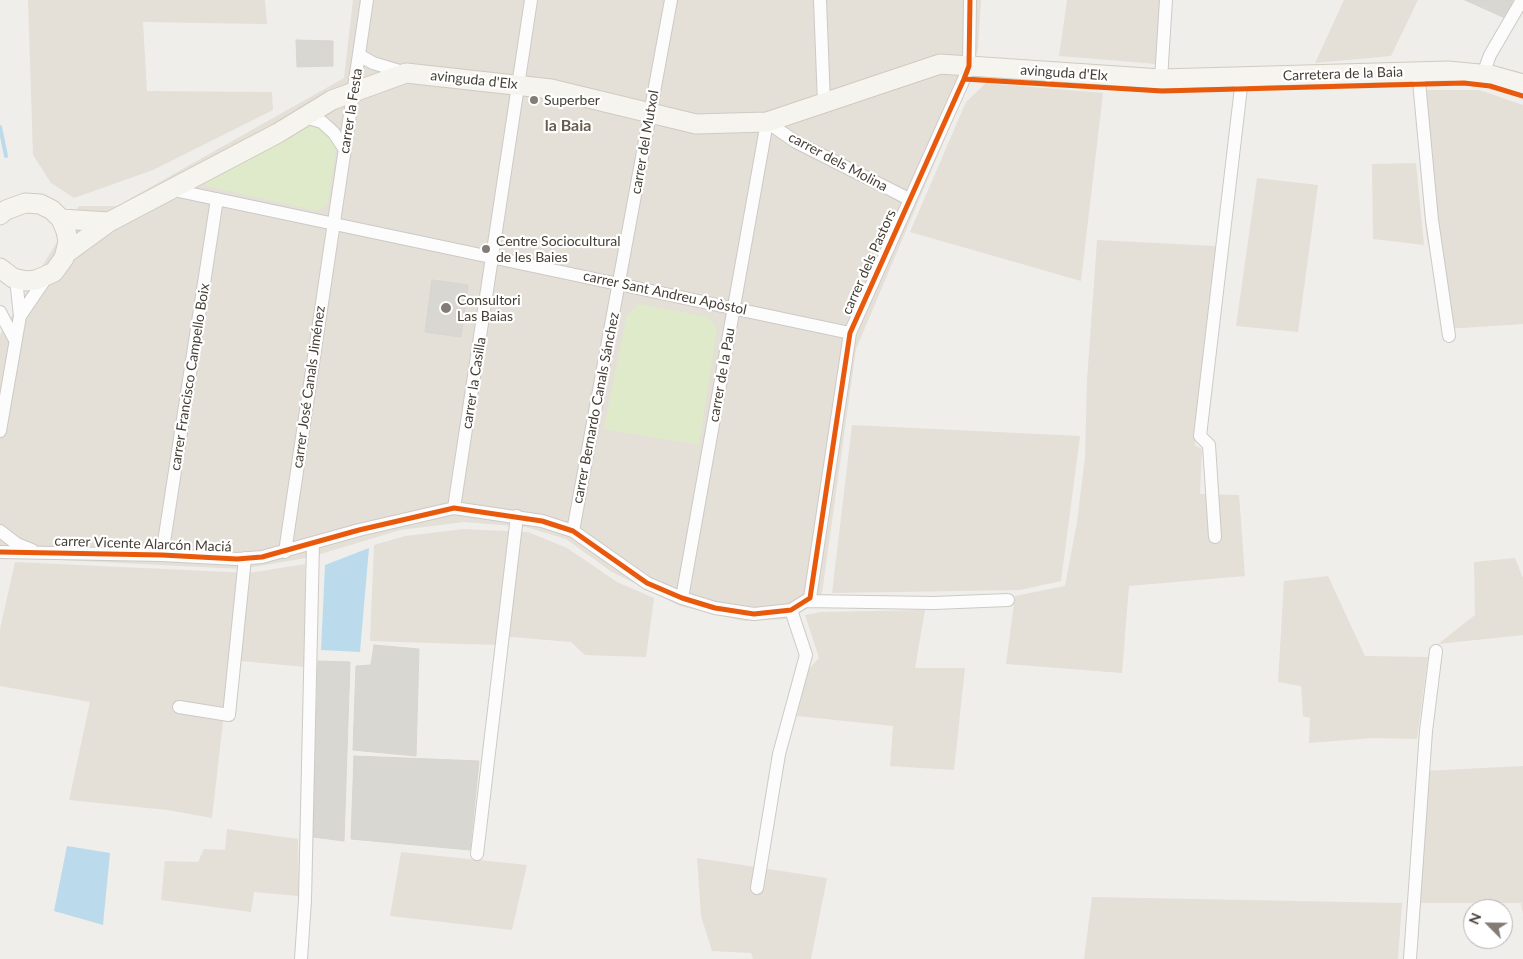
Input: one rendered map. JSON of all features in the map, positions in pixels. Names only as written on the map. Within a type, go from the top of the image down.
[{"type":"main road","name":"avinguda d'Elx","points":[[48,275],[54,272],[65,254],[109,222],[239,154],[332,100],[354,90],[406,73],[551,89],[696,124],[767,122],[940,64],[1161,79]]},
{"type":"main road","name":"Carretera de la Baia","points":[[1161,79],[1242,79],[1418,71],[1484,74],[1523,84]]},
{"type":"main road","points":[[0,215],[6,210],[24,203],[40,204],[52,210],[61,219],[66,231],[68,242],[65,254]]},
{"type":"main road","points":[[61,219],[109,222]]},
{"type":"main road","points":[[5,273],[36,280],[48,275]]},
{"type":"street","name":"carrer la Festa","points":[[333,223],[367,0]]},
{"type":"street","name":"carrer la Casilla","points":[[454,508],[531,0]]},
{"type":"street","name":"carrer del Mutxol","points":[[620,284],[671,0]]},
{"type":"street","points":[[820,0],[824,103]]},
{"type":"street","points":[[969,66],[970,0]]},
{"type":"street","points":[[1161,79],[1166,0]]},
{"type":"street","points":[[1484,74],[1490,55],[1522,0]]},
{"type":"street","points":[[359,55],[373,63],[406,73]]},
{"type":"street","name":"carrer dels Pastors","points":[[808,599],[850,333],[969,66]]},
{"type":"street","points":[[1418,71],[1432,220],[1449,336]]},
{"type":"street","points":[[1215,537],[1210,445],[1200,436],[1242,79]]},
{"type":"street","points":[[305,117],[322,122],[334,133],[345,150]]},
{"type":"street","name":"carrer dels Molina","points":[[767,122],[796,142],[909,199]]},
{"type":"street","name":"carrer de la Pau","points":[[682,598],[767,122]]},
{"type":"street","name":"carrer Sant Andreu Apòstol","points":[[169,189],[850,333]]},
{"type":"street","name":"carrer Francisco Campello Boix","points":[[162,555],[217,199]]},
{"type":"street","name":"carrer José Canals Jiménez","points":[[286,552],[333,223]]},
{"type":"street","points":[[5,273],[20,316]]},
{"type":"street","points":[[0,431],[20,316],[48,275]]},
{"type":"street","name":"carrer Bernardo Canals Sánchez","points":[[573,531],[620,284]]},
{"type":"street","points":[[0,312],[15,340]]},
{"type":"street","points":[[454,508],[517,516],[542,521],[573,531],[648,582],[682,598],[715,608],[754,614],[791,610],[808,599],[934,603],[1008,600]]},
{"type":"street","name":"carrer Vicente Alarcón Maciá","points":[[0,552],[245,558],[286,552],[359,530],[454,508]]},
{"type":"street","points":[[477,854],[517,516]]},
{"type":"street","points":[[0,531],[17,544],[39,553]]},
{"type":"street","points":[[301,959],[305,900],[313,544]]},
{"type":"street","points":[[179,707],[229,715],[245,558]]},
{"type":"street","points":[[758,888],[780,754],[806,655],[791,610]]},
{"type":"street","points":[[1410,959],[1426,731],[1436,651]]},
{"type":"shaded area","points":[[28,0],[265,0],[267,24],[143,22],[147,91],[272,92],[273,110],[153,170],[74,198],[51,183],[33,155]]},
{"type":"shaded area","points":[[353,0],[981,0],[978,49],[963,96],[856,349],[822,593],[809,607],[787,619],[744,621],[680,606],[612,572],[566,539],[526,527],[464,522],[400,530],[311,557],[242,569],[0,557],[0,335],[79,206],[117,206],[344,78]]},
{"type":"shaded area","points":[[1067,0],[1163,0],[1157,64],[1059,56]]},
{"type":"shaded area","points":[[1344,0],[1418,0],[1391,56],[1315,63]]},
{"type":"shaded area","points":[[986,83],[1103,93],[1081,281],[910,232],[966,102]]},
{"type":"shaded area","points":[[1415,90],[1479,90],[1523,105],[1523,324],[1446,329],[1426,233]]},
{"type":"shaded area","points":[[1416,163],[1424,245],[1373,239],[1372,164]]},
{"type":"shaded area","points":[[1257,178],[1318,185],[1298,332],[1236,326]]},
{"type":"shaded area","points":[[1097,240],[1216,246],[1195,445],[1202,449],[1200,494],[1239,495],[1245,576],[1129,586],[1122,673],[1006,664],[1015,596],[1065,586],[1077,522],[1085,457],[1087,380]]},
{"type":"shaded area","points":[[852,425],[1080,436],[1061,581],[1020,590],[832,593]]},
{"type":"shaded area","points":[[464,529],[528,532],[567,548],[617,582],[654,598],[646,657],[585,655],[571,642],[500,636],[496,645],[370,641],[374,545],[405,536]]},
{"type":"shaded area","points":[[1515,558],[1523,578],[1523,635],[1438,644],[1475,615],[1474,562]]},
{"type":"shaded area","points":[[15,562],[249,573],[305,564],[305,667],[230,660],[212,818],[167,810],[69,800],[90,702],[0,686],[0,629]]},
{"type":"shaded area","points":[[1328,576],[1365,656],[1428,657],[1417,739],[1373,738],[1309,743],[1310,718],[1303,716],[1301,686],[1278,682],[1284,581]]},
{"type":"shaded area","points":[[925,610],[915,668],[965,668],[954,770],[890,766],[893,726],[797,716],[808,670],[819,658],[805,615],[821,612]]},
{"type":"shaded area","points":[[1523,766],[1523,914],[1521,903],[1513,903],[1513,899],[1463,899],[1463,903],[1415,903],[1423,771]]},
{"type":"shaded area","points":[[227,829],[298,839],[299,896],[254,892],[251,912],[161,900],[165,861],[198,862],[204,849],[225,850]]},
{"type":"shaded area","points":[[401,852],[527,865],[512,930],[390,916]]},
{"type":"shaded area","points":[[697,858],[827,878],[811,959],[753,959],[751,953],[712,951],[701,916]]},
{"type":"shaded area","points":[[1092,897],[1402,903],[1398,959],[1084,959]]},
{"type":"green space","points":[[313,123],[337,142],[328,203],[317,211],[206,186],[207,181]]},
{"type":"green space","points":[[639,304],[708,317],[717,329],[699,445],[604,429],[627,314]]},
{"type":"water","points":[[369,548],[360,652],[321,650],[325,565]]},
{"type":"water","points":[[67,846],[110,853],[103,925],[54,911]]},
{"type":"building","points":[[1465,0],[1513,0],[1505,18]]},
{"type":"building","points":[[296,40],[333,41],[333,66],[297,67]]},
{"type":"building","name":"Consultori Las Baias","points":[[432,280],[468,285],[461,337],[425,332]]},
{"type":"building","points":[[374,645],[419,649],[416,756],[353,750],[356,666],[371,665]]},
{"type":"building","points":[[318,661],[350,662],[344,841],[313,837]]},
{"type":"building","points":[[354,756],[479,761],[470,850],[351,839]]},
{"type":"waterway","points":[[0,127],[6,156]]},
{"type":"cycle path","points":[[0,552],[162,555],[237,559],[262,557],[359,530],[454,508],[542,521],[573,531],[647,583],[682,598],[715,608],[754,614],[791,610],[810,598],[850,333],[969,66],[970,0]]},
{"type":"cycle path","points":[[964,79],[1162,91],[1464,83],[1490,86],[1523,96]]},
{"type":"place","name":"Superber","points":[[534,100]]},
{"type":"place","name":"Centre Sociocultural de les Baies","points":[[486,249]]},
{"type":"place","name":"Consultori Las Baias","points":[[446,308]]},
{"type":"district","name":"la Baia","points":[[568,126]]}]
